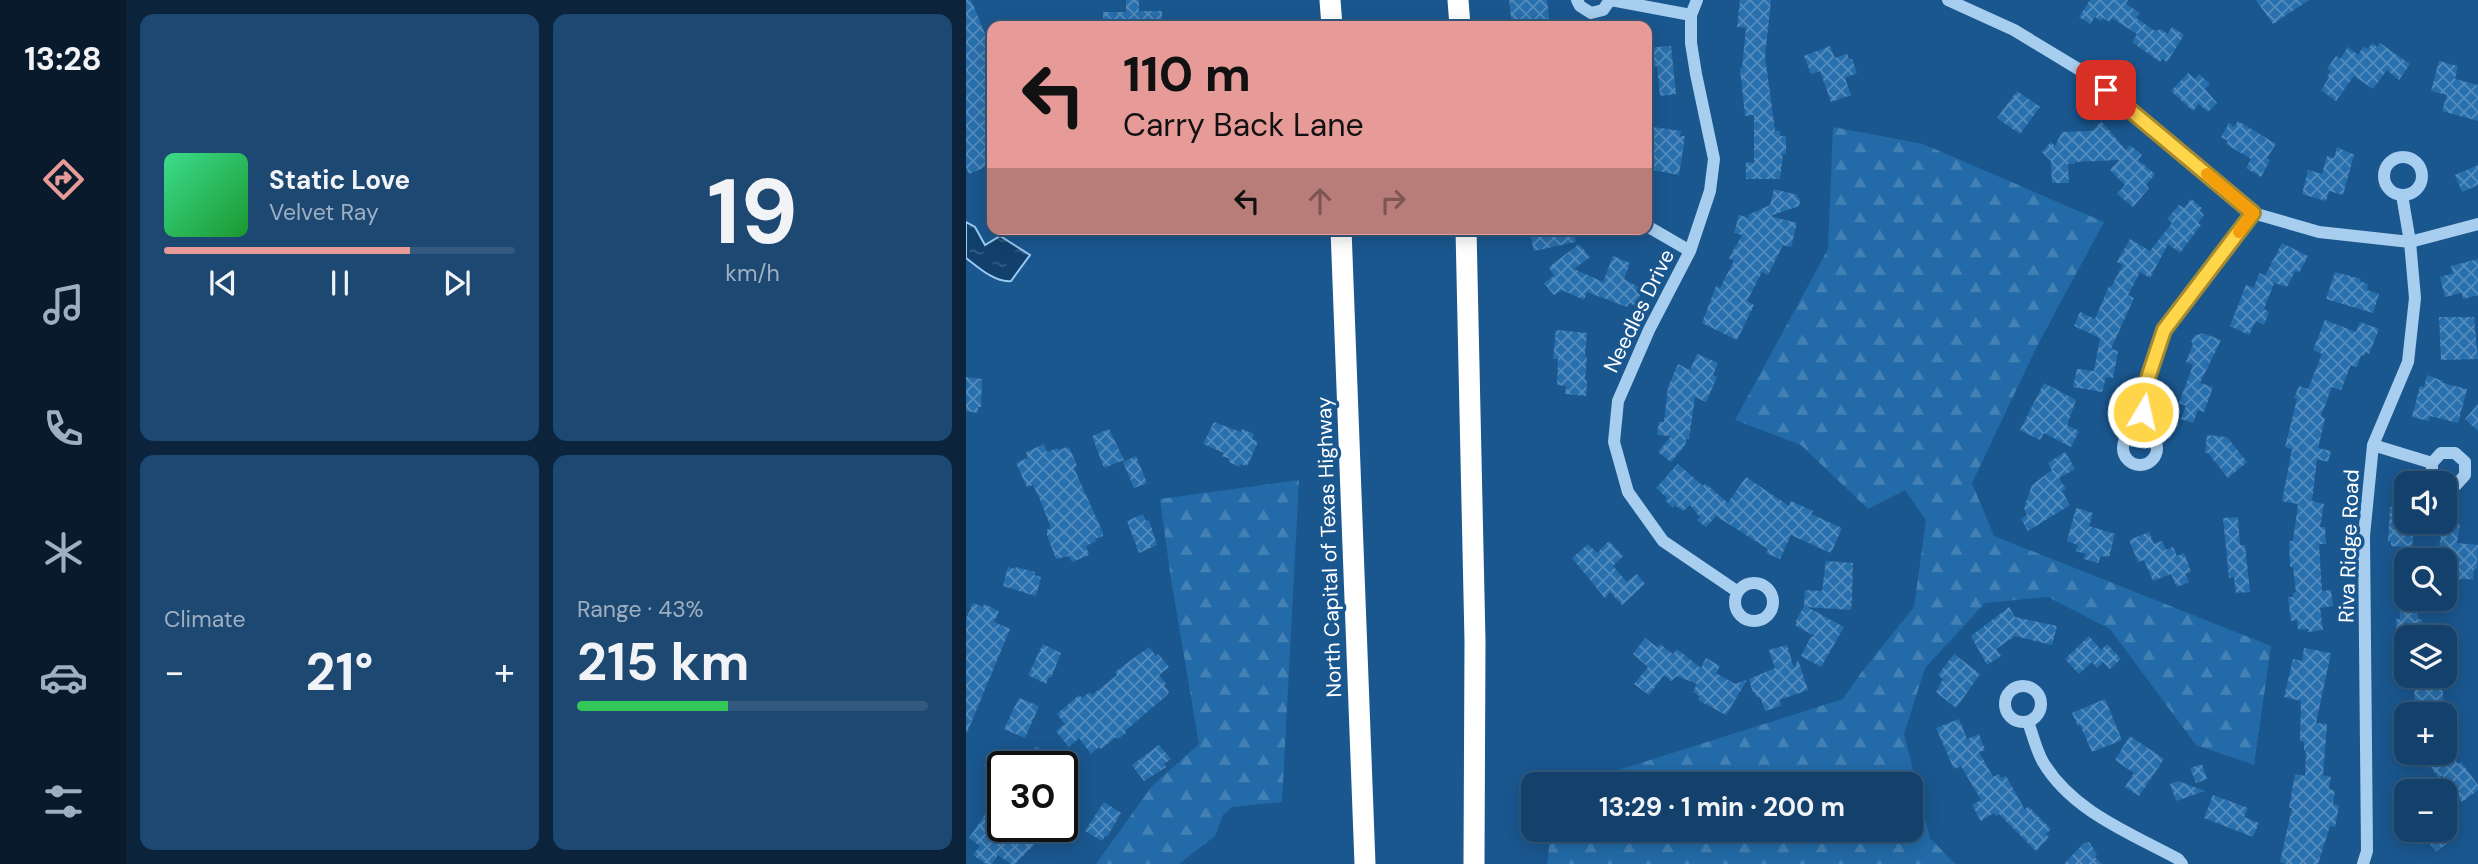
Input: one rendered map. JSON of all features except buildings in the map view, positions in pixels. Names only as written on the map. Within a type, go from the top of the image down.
[{"type":"highway","points":[[1330,0],[1332,21]]},
{"type":"highway","points":[[1458,0],[1460,21]]},
{"type":"highway","name":"North Capital of Texas Highway","points":[[1341,235],[1365,864]]},
{"type":"highway","points":[[1466,235],[1475,641],[1474,864]]},
{"type":"street","points":[[1577,0],[1580,6],[1591,13],[1603,10],[1611,0],[1690,15],[1698,0]]},
{"type":"street","points":[[1948,0],[2014,30],[2085,73],[2253,213],[2319,232],[2410,242],[2478,224]]},
{"type":"street","name":"Needles Drive","points":[[1690,15],[1696,74],[1714,159],[1710,191],[1690,251],[1618,401],[1614,442],[1628,492],[1662,541],[1738,592]]},
{"type":"street","name":"Riva Ridge Road","points":[[2363,864],[2367,851],[2364,536],[2373,445],[2408,362],[2415,298],[2402,195]]},
{"type":"street","points":[[2143,431],[2143,393],[2164,330],[2253,213]]},
{"type":"street","points":[[1652,229],[1690,251]]},
{"type":"street","points":[[2373,445],[2432,463]]},
{"type":"street","points":[[2432,471],[2432,463],[2441,453],[2460,456],[2466,469],[2462,481],[2457,484]]},
{"type":"street","points":[[2028,722],[2043,761],[2058,783],[2091,812],[2178,859],[2182,864]]},
{"type":"green space","points":[[1833,127],[1923,144],[2104,222],[2038,344],[1972,483],[1994,536],[2271,646],[2254,765],[2196,745],[2110,629],[2048,597],[1985,603],[1925,668],[1904,734],[1914,772],[1612,772],[1843,699],[1914,607],[1926,520],[1905,490],[1868,509],[1801,445],[1735,420],[1828,249]]},
{"type":"green space","points":[[1299,480],[1282,802],[1232,807],[1223,815],[1215,836],[1179,864],[1096,864],[1152,786],[1199,744],[1160,499]]},
{"type":"green space","points":[[1923,810],[1930,838],[1955,864],[1547,864],[1550,842],[1923,842]]},
{"type":"water","points":[[966,222],[975,227],[985,245],[1000,236],[1030,255],[1011,281],[993,277],[966,258]]},
{"type":"slow traffic","points":[[2207,174],[2253,213],[2239,232]]},
{"type":"route","points":[[2106,90],[2253,213],[2164,330],[2143,393],[2143,412]]}]
